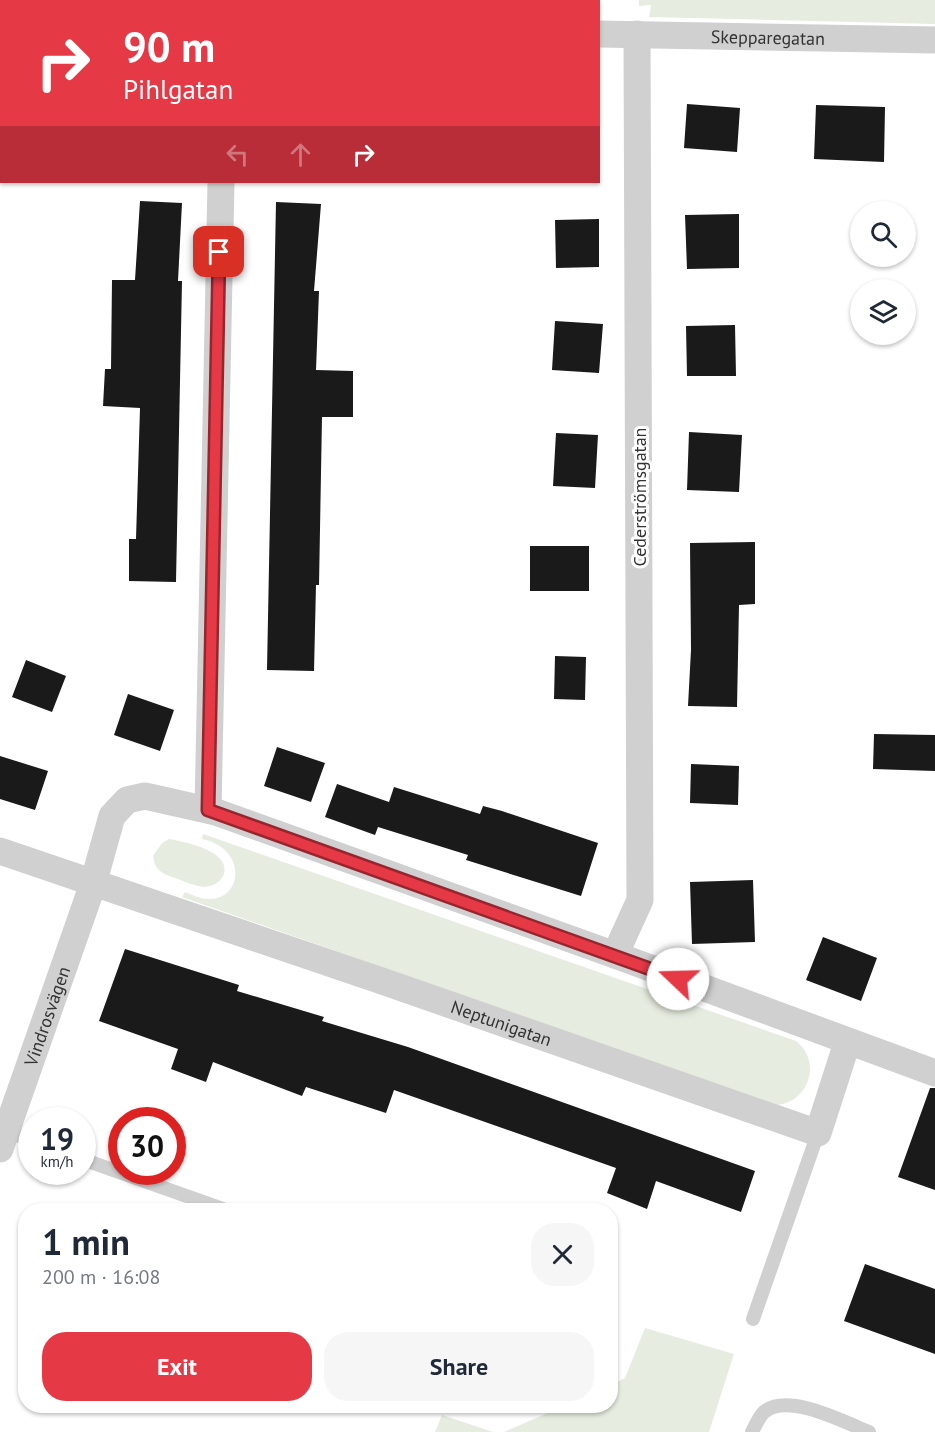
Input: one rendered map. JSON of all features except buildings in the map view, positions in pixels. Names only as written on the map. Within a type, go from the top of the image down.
[{"type":"street","name":"Skepparegatan","points":[[600,34],[935,40]]},
{"type":"street","name":"Cederströmsgatan","points":[[615,955],[640,900],[637,34]]},
{"type":"street","points":[[208,810],[221,183]]},
{"type":"street","points":[[93,884],[112,816],[127,800],[145,796],[208,810],[615,955],[847,1043],[935,1073]]},
{"type":"street","name":"Neptunigatan","points":[[0,851],[818,1133]]},
{"type":"street","name":"Vindrosvägen","points":[[13,1141],[93,884]]},
{"type":"street","points":[[818,1133],[847,1043]]},
{"type":"lane","points":[[753,1318],[818,1133]]},
{"type":"lane","points":[[96,1164],[206,1203]]},
{"type":"lane","points":[[752,1432],[764,1412],[781,1405],[807,1408],[869,1432]]},
{"type":"shaded area","points":[[639,0],[935,0],[935,24],[649,17],[651,5],[639,6]]},
{"type":"shaded area","points":[[203,834],[796,1041],[809,1060],[808,1080],[796,1098],[775,1105],[182,897],[185,892],[205,899],[219,897],[228,892],[233,884],[234,863],[228,853],[217,845],[202,839]]},
{"type":"shaded area","points":[[169,839],[199,846],[219,858],[224,870],[219,882],[208,886],[190,884],[161,872],[153,856],[162,843]]},
{"type":"shaded area","points":[[645,1328],[734,1354],[709,1432],[504,1432],[548,1413],[618,1413],[618,1382],[625,1378]]},
{"type":"shaded area","points":[[442,1415],[493,1432],[435,1432]]},
{"type":"route","points":[[219,252],[208,810],[592,946],[678,979]]}]
